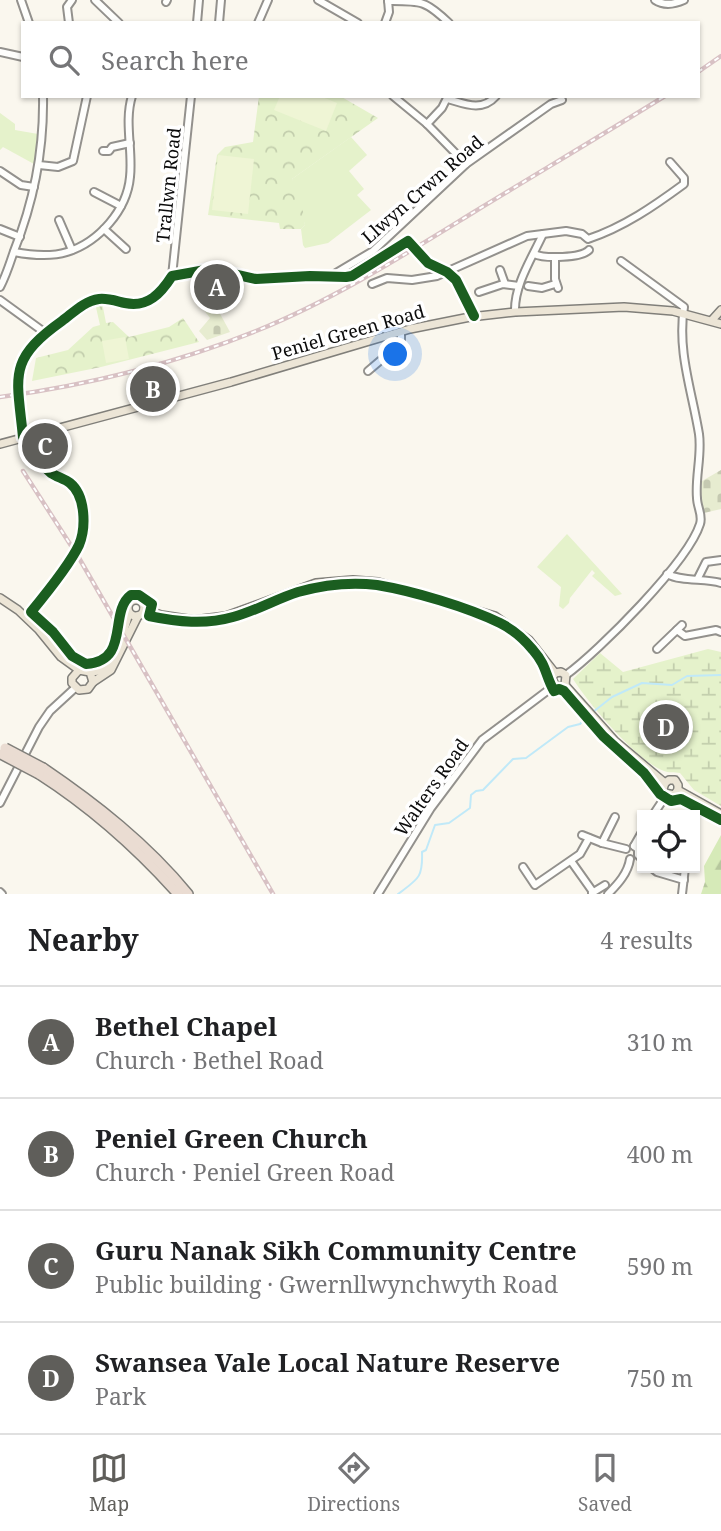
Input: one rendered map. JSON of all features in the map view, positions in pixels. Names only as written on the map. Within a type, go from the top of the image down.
[{"type":"highway","points":[[2,750],[90,800],[188,894]]},
{"type":"highway","points":[[41,771],[129,842],[178,894]]},
{"type":"main road","name":"Peniel Green Road","points":[[0,444],[231,382],[401,332],[474,316],[624,307],[660,309],[721,324]]},
{"type":"main road","points":[[712,320],[721,311]]},
{"type":"main road","points":[[129,613],[194,620],[254,607],[286,592],[316,583],[352,580],[378,582],[495,616],[529,640],[555,674]]},
{"type":"main road","points":[[0,598],[40,630],[61,657],[79,670],[90,672],[108,668],[113,662],[129,613],[128,605],[134,600],[141,602],[141,613],[111,670],[84,691],[75,688],[72,678],[79,670]]},
{"type":"main road","points":[[90,672],[93,682]]},
{"type":"main road","points":[[565,685],[555,685],[552,680],[555,674],[561,672],[566,676],[565,685],[615,741],[665,783]]},
{"type":"main road","points":[[675,780],[678,790],[674,795],[667,794],[663,789],[665,783],[675,780]]},
{"type":"main road","points":[[678,790],[721,814]]},
{"type":"street","points":[[21,0],[28,21]]},
{"type":"street","points":[[68,21],[66,12],[72,0]]},
{"type":"street","points":[[197,21],[199,0]]},
{"type":"street","points":[[219,21],[221,0]]},
{"type":"street","points":[[259,21],[268,0]]},
{"type":"street","points":[[318,0],[355,21]]},
{"type":"street","points":[[655,0],[674,5],[684,0]]},
{"type":"street","points":[[99,1],[116,21]]},
{"type":"street","points":[[386,21],[389,12],[388,1],[427,4],[447,21]]},
{"type":"street","points":[[0,52],[21,57]]},
{"type":"street","points":[[0,286],[20,237],[39,166],[43,98]]},
{"type":"street","points":[[39,166],[58,167],[73,161],[87,98]]},
{"type":"street","points":[[14,252],[28,255],[72,250],[104,229],[121,206],[130,178],[128,122],[132,98]]},
{"type":"street","name":"Trallwn Road","points":[[173,276],[191,98]]},
{"type":"street","points":[[395,98],[427,124],[467,164]]},
{"type":"street","points":[[427,124],[447,98]]},
{"type":"street","points":[[451,98],[479,106],[494,98]]},
{"type":"street","name":"Llwyn Crwn Road","points":[[335,276],[373,251],[467,164],[551,104],[562,100]]},
{"type":"street","points":[[103,151],[130,143]]},
{"type":"street","points":[[372,284],[387,278],[412,280],[447,272],[517,239],[566,231],[582,234],[588,239],[621,226],[684,184],[684,178],[670,162]]},
{"type":"street","points":[[0,171],[21,185],[34,187]]},
{"type":"street","points":[[94,192],[121,206]]},
{"type":"street","points":[[59,220],[72,250]]},
{"type":"street","points":[[0,229],[20,237]]},
{"type":"street","points":[[104,229],[127,249]]},
{"type":"street","points":[[515,312],[515,298],[519,286],[543,234]]},
{"type":"street","points":[[33,610],[78,546],[83,515],[77,491],[70,483],[49,471],[26,436],[17,380],[27,351],[44,332],[93,300],[111,299],[137,304],[148,301],[159,294],[173,276],[211,269],[256,279],[352,276],[408,240],[428,263],[447,272],[456,280],[474,316]]},
{"type":"street","points":[[534,254],[580,260],[589,250]]},
{"type":"street","points":[[373,251],[379,258]]},
{"type":"street","points":[[528,286],[537,292],[556,286],[555,257]]},
{"type":"street","points":[[566,676],[593,654],[667,574],[689,545],[701,522],[697,499],[699,436],[686,377],[681,333],[683,306],[660,292],[621,261]]},
{"type":"street","points":[[500,270],[505,284]]},
{"type":"street","points":[[488,301],[483,292],[505,284],[519,286]]},
{"type":"street","points":[[0,300],[44,332]]},
{"type":"street","points":[[368,370],[401,343],[401,332]]},
{"type":"street","points":[[698,578],[706,562],[721,561]]},
{"type":"street","points":[[667,574],[674,578],[698,578],[721,583]]},
{"type":"street","points":[[657,649],[680,627],[685,636],[721,632]]},
{"type":"street","name":"Walters Road","points":[[378,894],[431,808],[482,740],[555,685]]},
{"type":"street","points":[[0,803],[38,727],[50,711],[75,688]]},
{"type":"street","points":[[656,810],[667,794]]},
{"type":"street","points":[[602,844],[615,817]]},
{"type":"street","points":[[535,885],[580,854],[585,837],[626,849],[634,846],[637,841]]},
{"type":"street","points":[[608,894],[629,867],[626,849]]},
{"type":"street","points":[[629,859],[637,858]]},
{"type":"street","points":[[571,861],[592,893],[605,885]]},
{"type":"street","points":[[523,867],[540,894]]},
{"type":"street","points":[[657,873],[684,880]]},
{"type":"street","points":[[682,894],[685,873]]},
{"type":"green space","points":[[259,98],[343,98],[378,118],[292,179],[300,192],[305,225],[301,229],[280,229],[279,223],[208,215],[217,155],[225,147],[253,142]]},
{"type":"green space","points":[[279,98],[325,98],[337,103],[326,131],[274,110]]},
{"type":"green space","points":[[0,113],[15,124],[15,130],[38,134],[34,164],[3,147],[0,150]]},
{"type":"green space","points":[[351,137],[367,155],[349,171],[364,189],[357,195],[371,210],[328,243],[305,248],[301,229],[305,225],[292,179]]},
{"type":"green space","points":[[218,155],[254,159],[248,214],[212,210]]},
{"type":"green space","points":[[212,272],[233,280],[212,299],[230,332],[207,340],[199,331],[210,318],[191,293],[201,286],[194,275]]},
{"type":"green space","points":[[102,302],[106,323],[113,322],[129,337],[169,327],[183,318],[199,342],[32,381],[36,358],[68,350],[93,327],[100,325],[95,303]]},
{"type":"green space","points":[[125,337],[129,359],[106,363],[102,341]]},
{"type":"green space","points":[[721,470],[721,509],[704,513],[699,489],[702,481]]},
{"type":"green space","points":[[567,534],[622,594],[615,596],[592,576],[595,573],[592,570],[569,603],[563,609],[559,606],[561,587],[537,567]]},
{"type":"green space","points":[[708,649],[721,652],[721,806],[694,790],[680,773],[664,771],[641,756],[602,716],[573,679],[600,653],[623,672]]},
{"type":"green space","points":[[721,835],[721,894],[701,894],[705,882],[704,866]]},
{"type":"waterway","points":[[593,712],[612,697],[642,683],[672,685],[687,676],[721,675]]},
{"type":"waterway","points":[[398,894],[418,877],[422,852],[426,850],[435,825],[449,823],[470,808],[471,795],[483,790],[513,759],[526,758],[568,727],[580,724],[588,715]]},
{"type":"railway","points":[[700,71],[721,56]]},
{"type":"railway","points":[[0,397],[98,380],[162,363],[225,343],[285,319],[395,260],[662,98]]},
{"type":"railway","points":[[23,471],[79,558],[273,894]]},
{"type":"cycle path","points":[[474,316],[456,280],[447,272],[428,263],[408,241],[352,276],[256,279],[211,269],[172,276],[163,288],[147,301],[133,304],[99,299],[79,308],[32,347],[20,371],[18,384],[23,437],[29,436],[37,456],[47,470],[75,489],[83,512],[83,530],[75,553],[31,612],[53,632],[72,656],[86,664],[100,661],[109,654],[117,635],[124,603],[131,595],[139,595],[152,604],[149,616],[191,622],[233,617],[298,592],[338,585],[377,585],[440,600],[487,617],[513,631],[538,656],[554,691],[564,691],[603,736],[644,773],[660,794],[671,801],[681,799],[721,820]]},
{"type":"place","name":"Bethel Chapel","points":[[217,287]]},
{"type":"place","name":"Peniel Green Church","points":[[153,389]]},
{"type":"place","name":"Guru Nanak Sikh Community Centre","points":[[45,446]]},
{"type":"place","name":"Swansea Vale Local Nature Reserve","points":[[666,727]]}]
